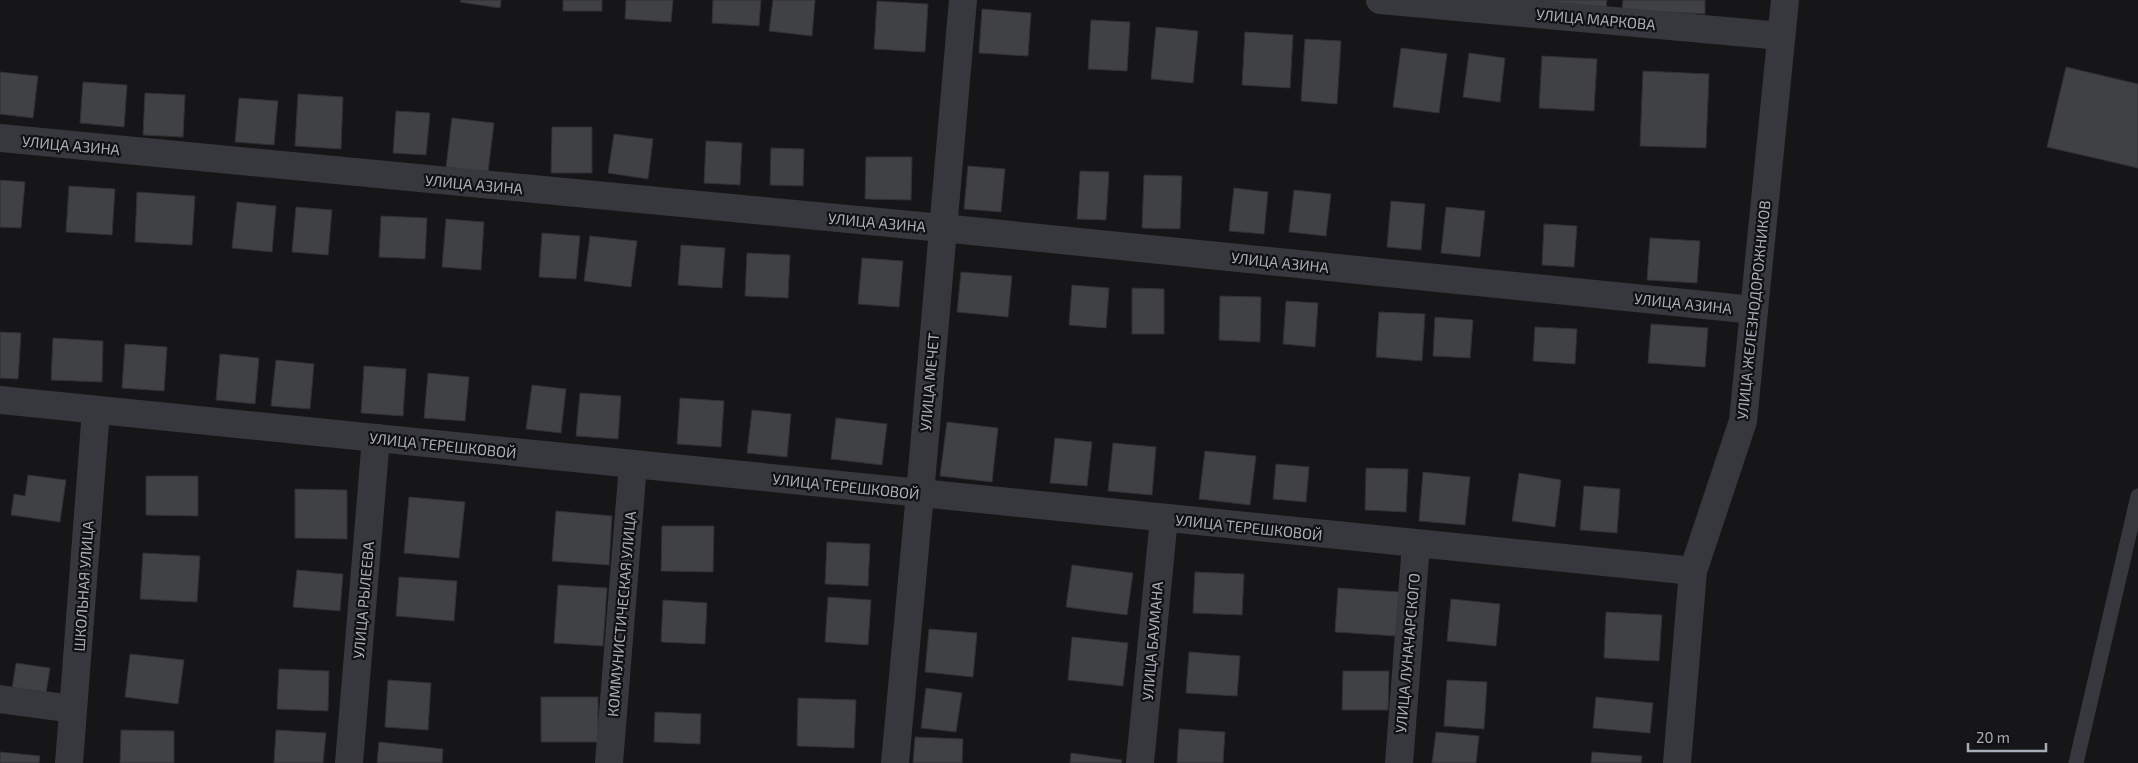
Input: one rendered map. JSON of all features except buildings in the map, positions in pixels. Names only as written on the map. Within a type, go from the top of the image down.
[{"type":"street","name":"УЛИЦА МЕЧЕТ","points":[[895,763],[963,0]]},
{"type":"street","name":"УЛИЦА МАРКОВА","points":[[1380,0],[1781,36]]},
{"type":"street","name":"УЛИЦА ЖЕЛЕЗНОДОРОЖНИКОВ","points":[[1677,763],[1692,571],[1743,421],[1785,0]]},
{"type":"street","name":"УЛИЦА АЗИНА","points":[[0,138],[942,228],[1754,310]]},
{"type":"street","name":"УЛИЦА ТЕРЕШКОВОЙ","points":[[0,400],[1692,571]]},
{"type":"street","name":"ШКОЛЬНАЯ УЛИЦА","points":[[69,763],[96,410]]},
{"type":"street","name":"УЛИЦА РЫЛЕЕВА","points":[[349,763],[376,438]]},
{"type":"street","name":"КОММУНИСТИЧЕСКАЯ УЛИЦА","points":[[609,763],[633,464]]},
{"type":"street","name":"УЛИЦА БАУМАНА","points":[[1140,763],[1164,518]]},
{"type":"street","name":"УЛИЦА ЛУНАЧАРСКОГО","points":[[1399,763],[1416,544]]},
{"type":"street","points":[[0,699],[74,709]]},
{"type":"lane","points":[[2076,763],[2138,496]]}]
